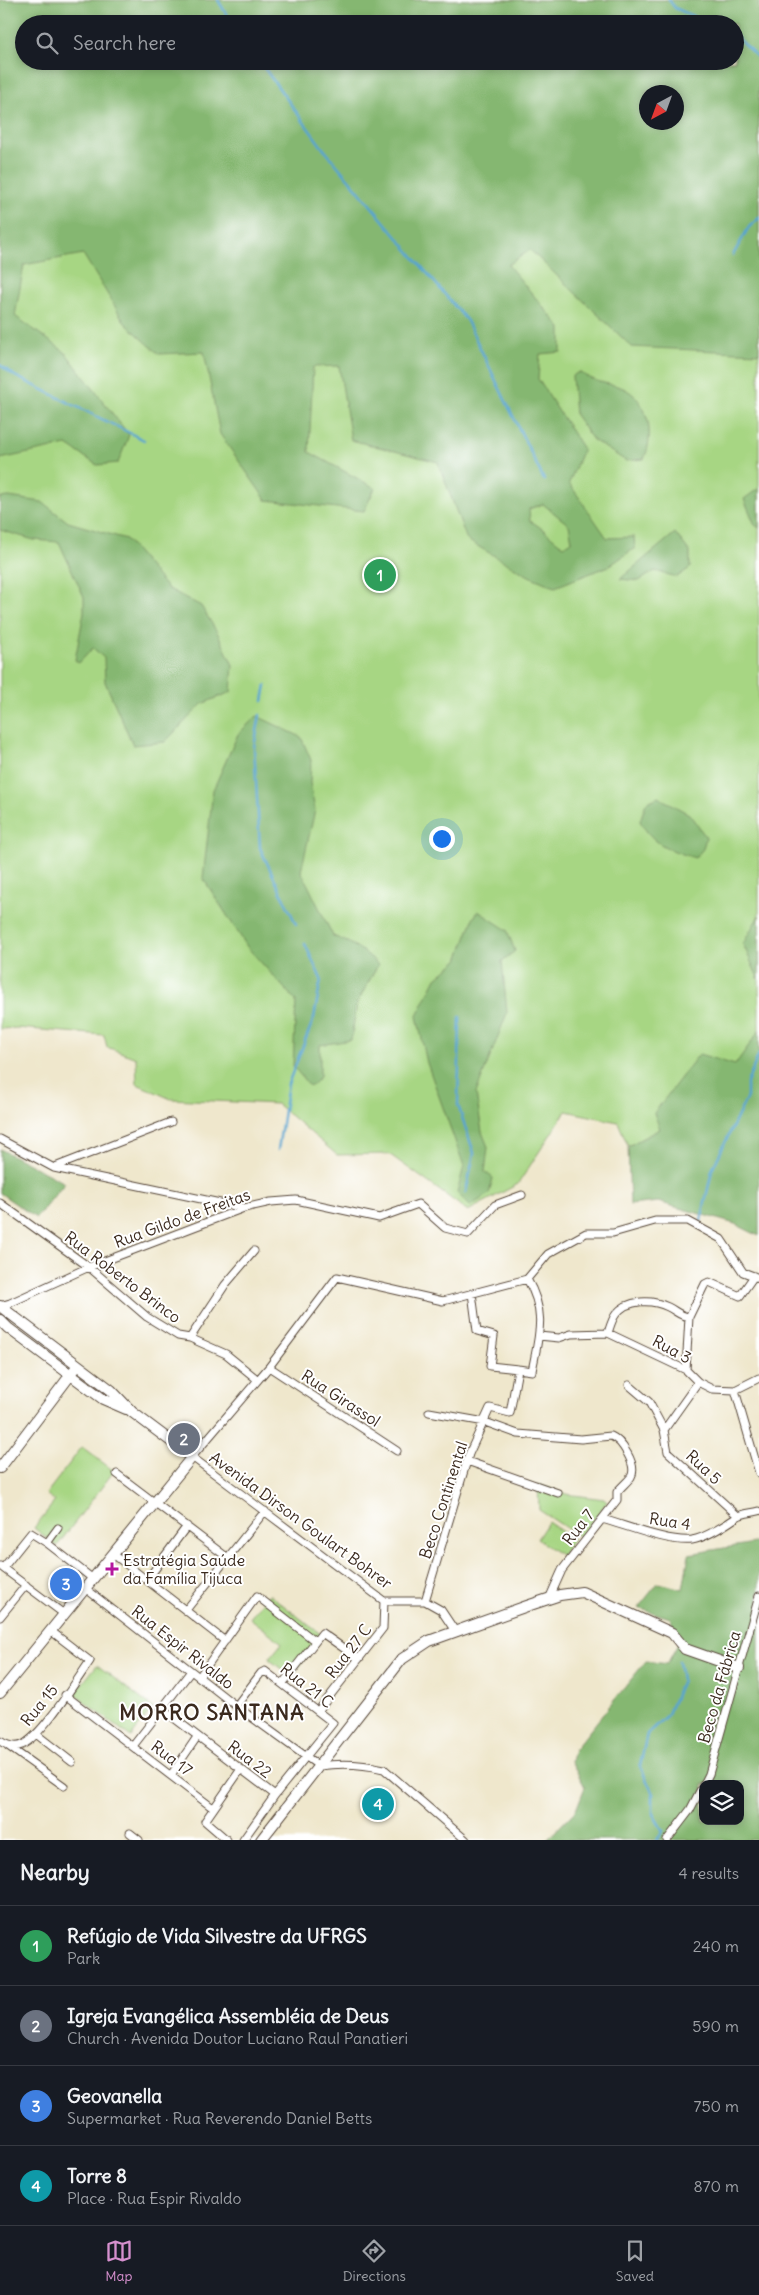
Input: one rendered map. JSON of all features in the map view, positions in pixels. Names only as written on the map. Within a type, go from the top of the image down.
[{"type":"street","points":[[54,1168],[171,1122]]},
{"type":"street","points":[[0,1139],[54,1168],[244,1208]]},
{"type":"street","name":"Rua Gildo de Freitas","points":[[3,1313],[89,1267],[244,1208],[271,1202],[296,1200],[379,1218],[418,1204],[445,1228],[468,1234],[495,1204],[522,1195]]},
{"type":"street","name":"Rua Roberto Brinco","points":[[0,1203],[89,1267],[147,1317],[178,1336],[190,1338],[226,1354],[258,1380]]},
{"type":"street","points":[[1,1690],[192,1457],[269,1367],[337,1277],[443,1301],[527,1279],[548,1254],[586,1233],[613,1233],[655,1221],[688,1221],[721,1238],[743,1272],[756,1277],[740,1296],[706,1283],[689,1317],[686,1370]]},
{"type":"street","points":[[190,1338],[225,1285],[254,1251]]},
{"type":"street","points":[[472,1293],[477,1331],[494,1336],[490,1366],[532,1371],[540,1329],[537,1296],[527,1279]]},
{"type":"street","points":[[608,1333],[616,1315],[625,1307],[639,1302],[648,1301],[667,1307],[682,1316],[689,1317]]},
{"type":"street","points":[[3,1313],[74,1370],[111,1390],[132,1412],[192,1457]]},
{"type":"street","name":"Rua 3","points":[[539,1336],[559,1338],[571,1334],[608,1333],[686,1370],[698,1382],[712,1388],[734,1390]]},
{"type":"street","name":"Rua Girassol","points":[[269,1367],[397,1451]]},
{"type":"street","name":"Beco Continental","points":[[425,1601],[467,1461],[490,1408],[510,1413],[518,1369]]},
{"type":"street","points":[[0,1468],[74,1370]]},
{"type":"street","points":[[759,1378],[734,1390],[759,1474]]},
{"type":"street","points":[[664,1430],[698,1382]]},
{"type":"street","name":"Rua 5","points":[[629,1385],[649,1402],[664,1430],[668,1452],[738,1516]]},
{"type":"street","points":[[429,1412],[485,1422]]},
{"type":"street","name":"Rua 7","points":[[485,1422],[518,1434],[580,1439],[604,1435],[615,1438],[632,1463],[633,1470],[631,1476],[616,1492],[616,1500],[562,1570],[549,1600]]},
{"type":"street","name":"Avenida Dirson Goulart Bohrer","points":[[192,1457],[384,1601],[425,1601]]},
{"type":"street","points":[[467,1461],[558,1493]]},
{"type":"street","points":[[117,1474],[228,1558]]},
{"type":"street","points":[[186,1610],[265,1511]]},
{"type":"street","name":"Rua 4","points":[[602,1518],[645,1532],[677,1539],[693,1540],[732,1522],[738,1516],[759,1511]]},
{"type":"street","points":[[147,1580],[187,1526]]},
{"type":"street","points":[[47,1543],[58,1528]]},
{"type":"street","points":[[64,1614],[2,1567],[32,1533],[93,1579]]},
{"type":"street","points":[[113,1554],[225,1641]]},
{"type":"street","points":[[0,1617],[26,1586]]},
{"type":"street","name":"Rua Espir Rivaldo","points":[[85,1588],[236,1706],[319,1766]]},
{"type":"street","points":[[261,1840],[402,1660],[429,1640],[560,1595],[582,1592],[672,1633],[686,1649],[739,1668]]},
{"type":"street","points":[[199,1677],[257,1596],[315,1641]]},
{"type":"street","name":"Beco da Fábrica","points":[[705,1780],[709,1774],[759,1596]]},
{"type":"street","name":"Rua 27 C","points":[[318,1711],[383,1628],[384,1601]]},
{"type":"street","points":[[425,1601],[440,1610],[455,1631]]},
{"type":"street","name":"Rua 15","points":[[8,1746],[21,1745],[36,1734],[90,1661],[51,1631]]},
{"type":"street","points":[[283,1683],[322,1634],[325,1634],[359,1659]]},
{"type":"street","points":[[133,1746],[191,1671]]},
{"type":"street","name":"Rua 21 C","points":[[236,1706],[264,1671],[283,1683],[333,1723],[306,1757]]},
{"type":"street","name":"Rua 17","points":[[66,1695],[214,1808]]},
{"type":"street","name":"Rua 22","points":[[162,1709],[197,1738],[241,1768],[275,1795]]},
{"type":"street","points":[[36,1734],[72,1762]]},
{"type":"street","points":[[171,1774],[197,1738]]},
{"type":"street","points":[[0,1740],[64,1786]]},
{"type":"street","points":[[243,1840],[275,1795],[306,1757]]},
{"type":"street","points":[[319,1766],[334,1764],[371,1766],[384,1769],[463,1839]]},
{"type":"street","points":[[227,1840],[205,1823],[241,1768]]},
{"type":"street","name":"Beco da Fábrica","points":[[667,1840],[690,1810],[699,1792]]},
{"type":"street","points":[[130,1833],[139,1840]]},
{"type":"green space","points":[[0,0],[759,0],[759,1088],[660,1129],[628,1146],[618,1122],[566,1111],[518,1184],[468,1211],[389,1154],[337,1155],[277,1104],[171,1099],[137,1084],[136,1058],[107,1047],[104,1035],[17,1028],[0,1029]]},
{"type":"green space","points":[[0,0],[759,0],[759,353],[632,347],[530,250],[508,265],[561,328],[561,352],[540,354],[538,379],[583,449],[569,483],[607,538],[634,537],[635,548],[609,566],[555,587],[529,576],[467,540],[438,462],[351,440],[339,366],[313,367],[309,452],[375,488],[364,511],[266,500],[220,434],[204,352],[159,354],[125,323],[83,254],[24,265],[15,316],[65,352],[129,435],[118,463],[97,465],[67,445],[0,459]],"holes":[[[543,504],[569,525],[572,541],[564,546],[530,521],[529,509]]]},
{"type":"green space","points":[[579,372],[597,381],[623,388],[639,401],[644,409],[649,429],[649,439],[644,459],[626,461],[593,440],[575,415],[572,376]]},
{"type":"green space","points":[[759,488],[759,528],[755,525],[744,499]]},
{"type":"green space","points":[[9,497],[42,502],[68,522],[126,539],[167,588],[201,606],[217,632],[233,665],[231,692],[202,704],[165,742],[133,745],[105,682],[104,658],[93,648],[79,663],[75,660],[84,612],[84,597],[59,542],[34,540],[0,530],[0,498]]},
{"type":"green space","points":[[675,533],[690,552],[690,568],[677,577],[655,571],[639,581],[620,579]]},
{"type":"green space","points":[[257,716],[301,737],[311,760],[310,783],[315,810],[301,871],[333,936],[346,941],[368,955],[378,965],[357,1003],[351,1040],[320,1045],[320,1077],[310,1087],[293,1066],[296,1001],[248,948],[203,878],[213,790],[238,734]]},
{"type":"green space","points":[[658,797],[689,814],[706,837],[703,849],[695,858],[663,846],[651,836],[640,821],[646,803]]},
{"type":"green space","points":[[478,911],[507,930],[515,951],[502,961],[507,1013],[476,1093],[482,1132],[488,1147],[485,1172],[493,1178],[489,1194],[470,1206],[457,1193],[464,1166],[427,1063],[417,1016],[436,978],[458,960],[473,919]]},
{"type":"green space","points":[[759,915],[759,980],[743,944]]},
{"type":"green space","points":[[759,1031],[759,1236],[735,1224],[658,1202],[630,1205],[628,1146],[660,1129],[654,1113],[699,1054],[735,1065]]},
{"type":"green space","points":[[0,1149],[65,1183],[36,1218],[0,1193]]},
{"type":"green space","points":[[82,1447],[114,1471],[57,1546],[34,1528],[55,1501],[46,1494]]},
{"type":"green space","points":[[538,1484],[566,1494],[604,1499],[607,1502],[580,1537],[539,1510]]},
{"type":"green space","points":[[548,1522],[573,1539],[562,1556],[537,1539]]},
{"type":"green space","points":[[754,1543],[759,1544],[759,1840],[547,1840],[576,1810],[585,1787],[571,1761],[574,1750],[646,1661],[667,1664],[680,1640],[670,1618],[638,1608],[658,1583],[683,1589],[689,1554]]},
{"type":"green space","points":[[269,1594],[323,1636],[291,1677],[269,1659],[282,1643],[250,1618]]},
{"type":"green space","points":[[97,1665],[153,1708],[131,1737],[74,1694]]},
{"type":"waterway","points":[[218,0],[227,15]]},
{"type":"waterway","points":[[669,0],[675,8],[690,15]]},
{"type":"waterway","points":[[744,44],[759,59]]},
{"type":"waterway","points":[[266,70],[322,147],[467,321],[544,480]]},
{"type":"waterway","points":[[733,255],[749,227],[759,218]]},
{"type":"waterway","points":[[0,365],[15,376],[144,440]]},
{"type":"waterway","points":[[263,701],[266,685]]},
{"type":"waterway","points":[[260,715],[254,747],[260,848],[296,924]]},
{"type":"waterway","points":[[278,1150],[288,1084],[314,1018],[321,979],[305,944]]},
{"type":"waterway","points":[[460,1017],[458,1105],[474,1153],[466,1192]]},
{"type":"waterway","points":[[701,1221],[712,1170],[747,1097],[747,1083],[759,1054]]},
{"type":"waterway","points":[[657,1840],[663,1831],[653,1814],[653,1794],[640,1766],[647,1734],[668,1714],[682,1680],[679,1661]]},
{"type":"place","name":"Refúgio de Vida Silvestre da UFRGS","points":[[380,575]]},
{"type":"place","name":"Igreja Evangélica Assembléia de Deus","points":[[184,1439]]},
{"type":"place","name":"Estratégia Saúde da Família Tijuca","points":[[112,1569]]},
{"type":"place","name":"Geovanella","points":[[66,1584]]},
{"type":"place","name":"Torre 8","points":[[378,1804]]},
{"type":"district","name":"MORRO SANTANA","points":[[212,1712]]}]
